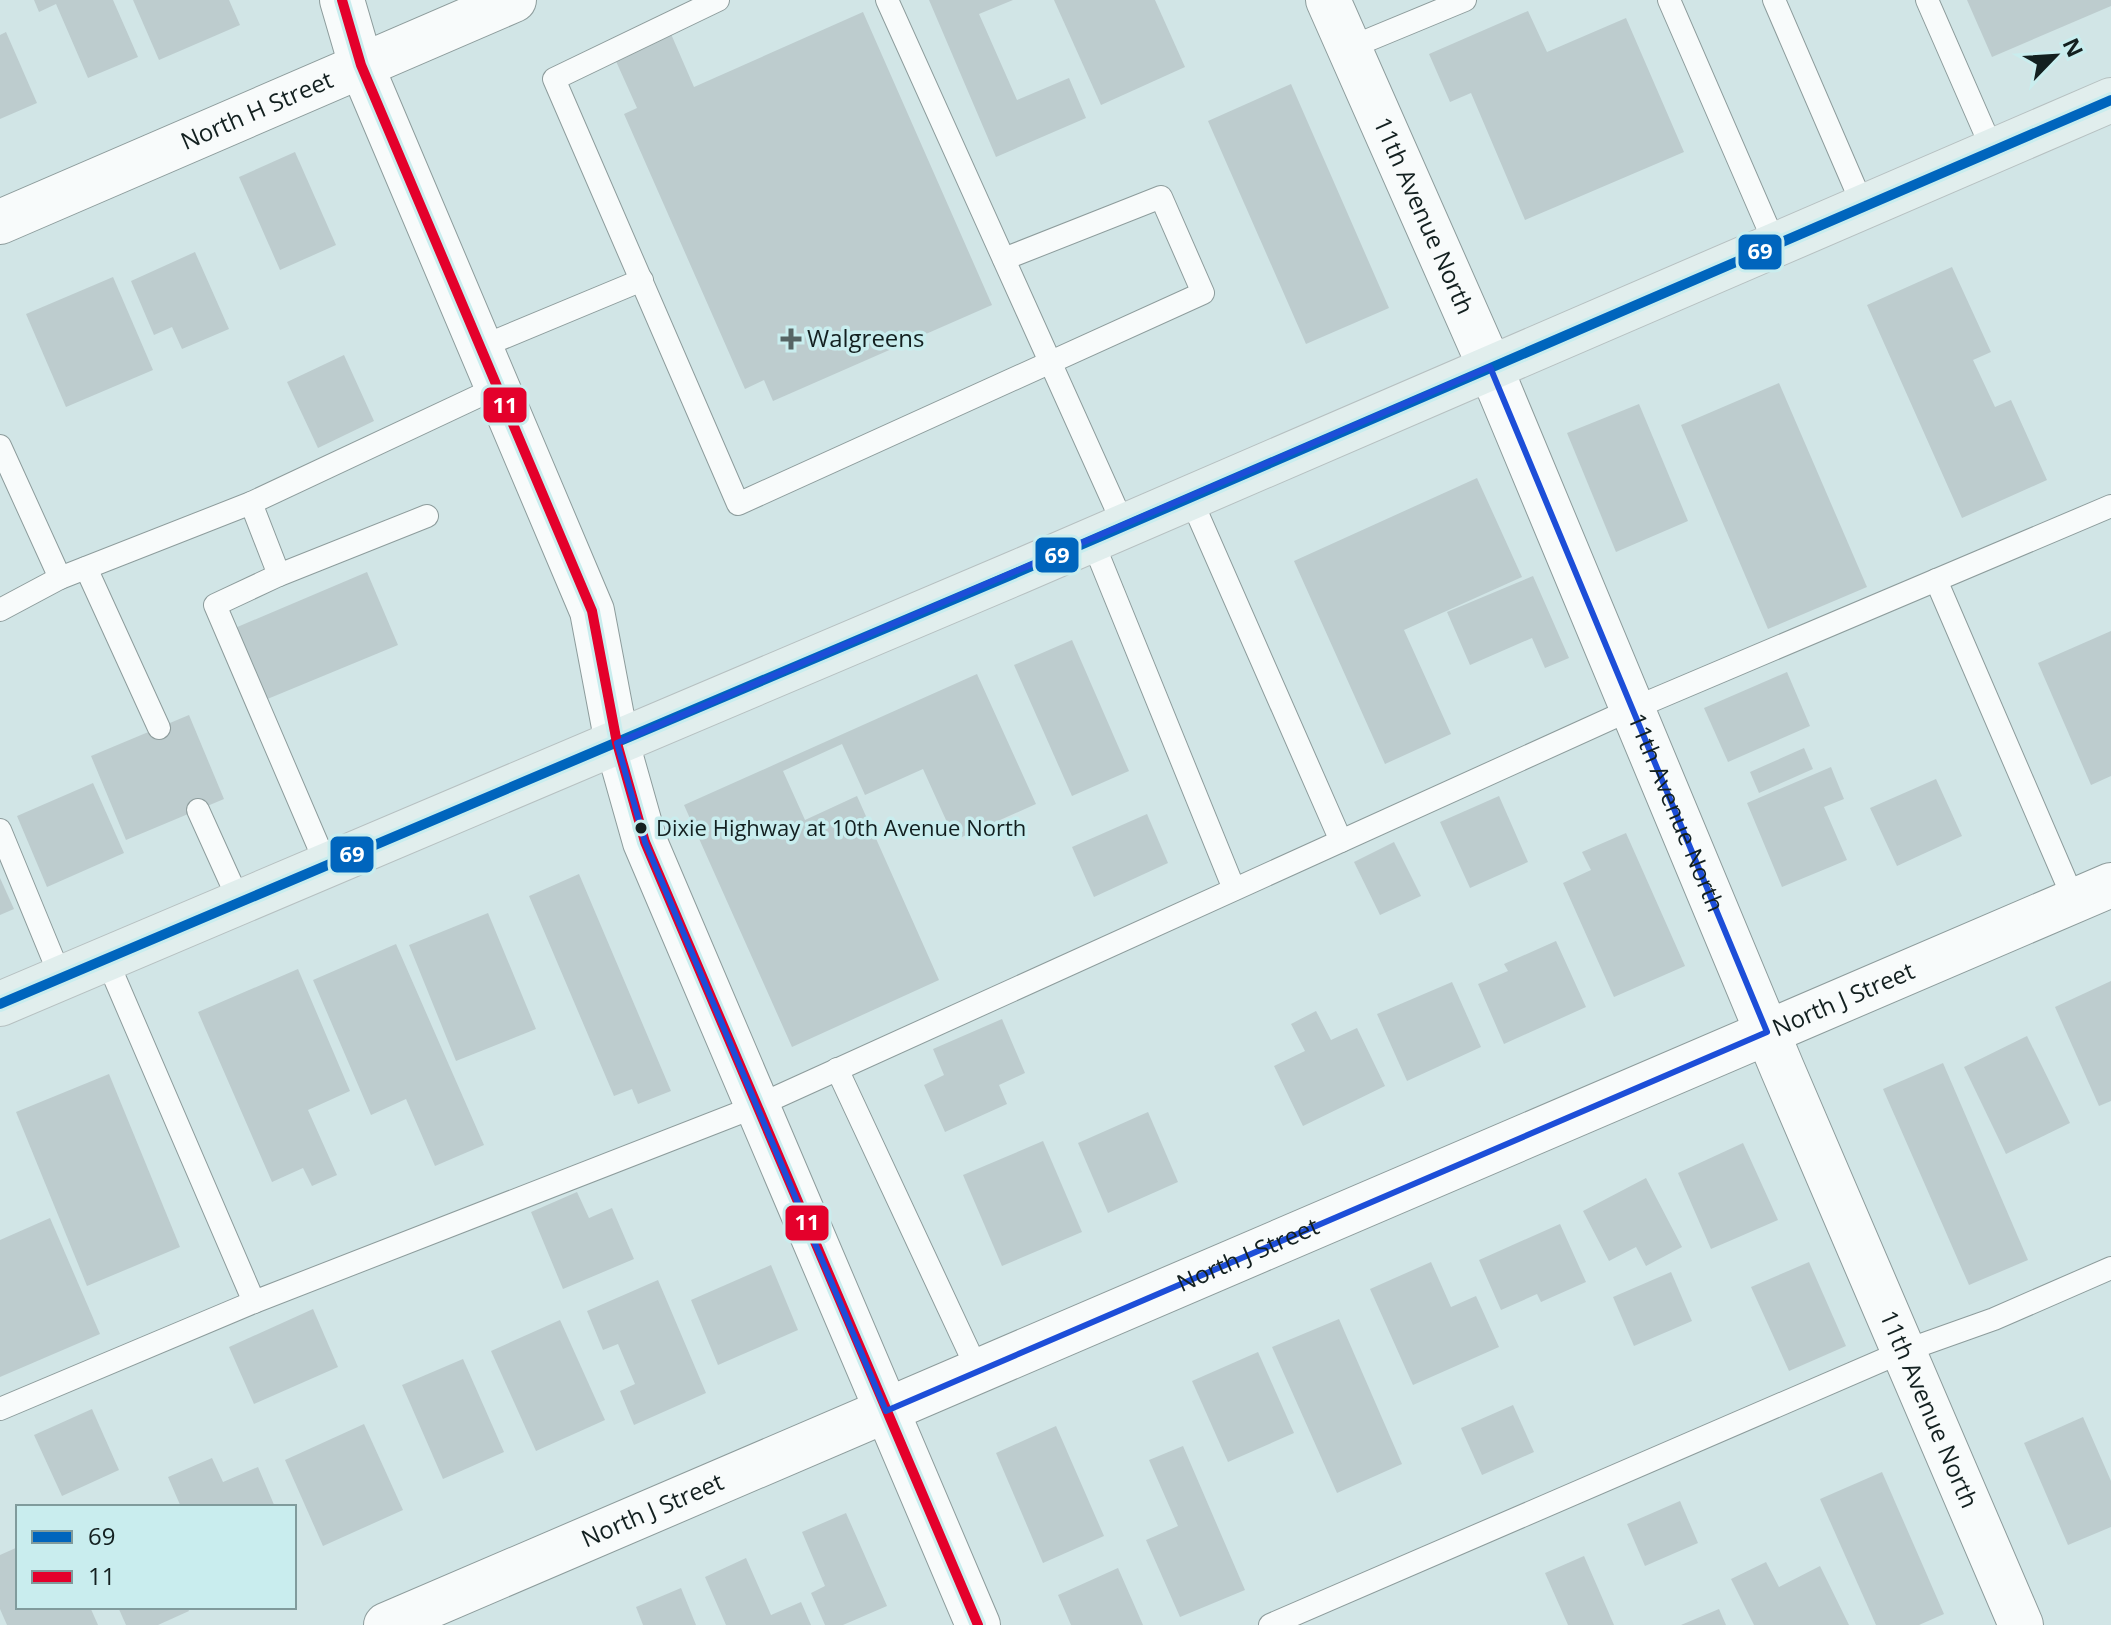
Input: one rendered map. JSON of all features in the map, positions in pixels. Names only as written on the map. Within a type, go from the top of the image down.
[{"type":"main road","points":[[0,1004],[1108,533],[2111,100]]},
{"type":"street","points":[[324,0],[361,65],[592,611],[617,743],[645,842],[978,1625]]},
{"type":"street","points":[[342,0],[361,65]]},
{"type":"street","name":"North H Street","points":[[0,222],[514,0]]},
{"type":"street","name":"11th Avenue North","points":[[1328,0],[1490,367],[1767,1032],[2021,1625]]},
{"type":"street","name":"North J Street","points":[[386,1625],[2093,892]]},
{"type":"lane","points":[[718,0],[554,79],[738,504],[1203,293],[1161,197],[1004,259]]},
{"type":"lane","points":[[887,0],[1051,363],[1234,889]]},
{"type":"lane","points":[[1349,48],[1465,0]]},
{"type":"lane","points":[[1669,0],[1775,244]]},
{"type":"lane","points":[[1774,0],[1863,206]]},
{"type":"lane","points":[[1927,0],[1993,151]]},
{"type":"lane","points":[[481,347],[642,280]]},
{"type":"lane","points":[[0,610],[60,578],[251,503],[498,387]]},
{"type":"lane","points":[[0,446],[60,578]]},
{"type":"lane","points":[[1190,497],[1341,841]]},
{"type":"lane","points":[[251,503],[279,575]]},
{"type":"lane","points":[[0,1409],[254,1302],[757,1106],[1632,709],[2111,506]]},
{"type":"lane","points":[[326,864],[215,605],[279,575],[427,516]]},
{"type":"lane","points":[[86,568],[159,728]]},
{"type":"lane","points":[[1936,580],[2093,892]]},
{"type":"lane","points":[[198,810],[240,903]]},
{"type":"lane","points":[[0,830],[61,978]]},
{"type":"lane","points":[[106,958],[254,1302]]},
{"type":"lane","points":[[837,1069],[978,1371]]},
{"type":"lane","points":[[1270,1625],[1904,1351],[1994,1319],[2111,1268]]},
{"type":"highlighted area","points":[[1490,367],[1767,1032],[886,1411],[645,842],[617,743]]},
{"type":"building","points":[[34,0],[113,0],[138,57],[88,78],[56,4],[39,12]]},
{"type":"building","points":[[133,0],[229,0],[240,25],[159,60]]},
{"type":"building","points":[[929,0],[1013,0],[979,14],[1017,100],[1069,78],[1086,118],[996,157]]},
{"type":"building","points":[[1054,0],[1155,0],[1185,67],[1101,105]]},
{"type":"building","points":[[1967,0],[2111,0],[2111,6],[1992,57]]},
{"type":"building","points":[[1528,11],[1547,52],[1626,18],[1684,152],[1525,220],[1471,93],[1450,102],[1429,54]]},
{"type":"building","points":[[863,12],[992,305],[773,401],[764,380],[745,389],[624,114],[637,108],[615,59],[671,34],[694,87]]},
{"type":"building","points":[[6,32],[37,103],[0,119],[0,35]]},
{"type":"building","points":[[1291,84],[1389,308],[1306,344],[1208,121]]},
{"type":"building","points":[[295,152],[336,245],[280,270],[239,177]]},
{"type":"building","points":[[195,252],[229,329],[182,349],[172,327],[154,335],[131,281]]},
{"type":"building","points":[[1952,267],[1991,352],[1973,360],[1995,407],[2011,400],[2047,480],[1962,518],[1867,305]]},
{"type":"building","points":[[113,277],[153,370],[66,407],[26,314]]},
{"type":"building","points":[[344,355],[374,421],[318,448],[287,382]]},
{"type":"building","points":[[1779,383],[1867,587],[1768,629],[1681,425]]},
{"type":"building","points":[[1639,404],[1688,521],[1616,552],[1567,433]]},
{"type":"building","points":[[1477,478],[1522,577],[1404,630],[1451,734],[1385,764],[1294,561]]},
{"type":"building","points":[[367,572],[398,645],[265,700],[235,628]]},
{"type":"building","points":[[1533,576],[1569,658],[1545,668],[1532,638],[1470,665],[1447,612]]},
{"type":"building","points":[[2111,631],[2111,776],[2091,785],[2038,663]]},
{"type":"building","points":[[1072,640],[1129,771],[1072,796],[1014,665]]},
{"type":"building","points":[[1787,672],[1810,726],[1728,762],[1704,708]]},
{"type":"building","points":[[977,674],[1036,804],[955,840],[923,769],[865,795],[842,744],[783,771],[805,820],[857,796],[939,980],[792,1047],[684,805]]},
{"type":"building","points":[[189,715],[224,799],[126,840],[91,756]]},
{"type":"building","points":[[1804,748],[1813,769],[1759,793],[1750,772]]},
{"type":"building","points":[[1831,767],[1844,799],[1824,807],[1847,860],[1782,887],[1747,803]]},
{"type":"building","points":[[1936,779],[1962,836],[1897,866],[1870,808]]},
{"type":"building","points":[[93,783],[124,853],[47,887],[17,816]]},
{"type":"building","points":[[1499,796],[1528,862],[1470,888],[1440,822]]},
{"type":"building","points":[[1147,814],[1168,863],[1094,897],[1072,847]]},
{"type":"building","points":[[1626,833],[1685,966],[1614,997],[1563,883],[1591,870],[1582,852]]},
{"type":"building","points":[[1394,842],[1421,896],[1380,915],[1354,862]]},
{"type":"building","points":[[579,874],[671,1091],[638,1104],[632,1089],[614,1096],[529,896]]},
{"type":"building","points":[[0,878],[14,909],[0,915]]},
{"type":"building","points":[[488,913],[536,1029],[456,1061],[409,945]]},
{"type":"building","points":[[1556,941],[1586,1007],[1504,1044],[1478,984],[1508,971],[1504,964]]},
{"type":"building","points":[[396,944],[484,1145],[435,1166],[406,1099],[371,1115],[313,980]]},
{"type":"building","points":[[298,969],[350,1091],[308,1110],[337,1175],[312,1186],[303,1168],[272,1182],[198,1012]]},
{"type":"building","points":[[2111,981],[2111,1101],[2099,1106],[2055,1007]]},
{"type":"building","points":[[1452,982],[1481,1047],[1407,1081],[1377,1014]]},
{"type":"building","points":[[1316,1011],[1331,1040],[1357,1028],[1385,1086],[1303,1126],[1274,1066],[1305,1051],[1291,1024]]},
{"type":"building","points":[[1002,1019],[1025,1073],[999,1085],[1007,1104],[945,1132],[924,1085],[944,1075],[933,1049]]},
{"type":"building","points":[[2027,1036],[2070,1123],[2006,1154],[1964,1067]]},
{"type":"building","points":[[1943,1063],[2028,1260],[1969,1285],[1883,1089]]},
{"type":"building","points":[[109,1074],[180,1247],[87,1286],[16,1112]]},
{"type":"building","points":[[1148,1112],[1178,1182],[1108,1213],[1078,1143]]},
{"type":"building","points":[[1043,1141],[1082,1232],[1002,1266],[963,1175]]},
{"type":"building","points":[[1743,1143],[1778,1220],[1711,1249],[1678,1173]]},
{"type":"building","points":[[1646,1178],[1682,1247],[1646,1266],[1636,1247],[1609,1261],[1583,1211]]},
{"type":"building","points":[[577,1192],[589,1218],[612,1208],[634,1259],[563,1289],[531,1212]]},
{"type":"building","points":[[50,1218],[100,1334],[0,1377],[0,1240]]},
{"type":"building","points":[[1560,1224],[1586,1282],[1541,1302],[1537,1294],[1501,1310],[1479,1260]]},
{"type":"building","points":[[1431,1262],[1451,1307],[1476,1296],[1499,1347],[1413,1385],[1370,1289]]},
{"type":"building","points":[[1809,1262],[1846,1346],[1789,1371],[1751,1287]]},
{"type":"building","points":[[771,1265],[798,1330],[718,1365],[691,1300]]},
{"type":"building","points":[[1671,1272],[1692,1321],[1634,1346],[1613,1297]]},
{"type":"building","points":[[658,1280],[706,1393],[634,1425],[620,1391],[635,1384],[618,1344],[603,1350],[587,1311]]},
{"type":"building","points":[[313,1309],[338,1367],[254,1404],[229,1347]]},
{"type":"building","points":[[1339,1319],[1402,1464],[1337,1493],[1272,1347]]},
{"type":"building","points":[[560,1320],[605,1420],[536,1451],[491,1351]]},
{"type":"building","points":[[1258,1352],[1294,1433],[1228,1462],[1192,1381]]},
{"type":"building","points":[[463,1359],[504,1452],[443,1479],[402,1385]]},
{"type":"building","points":[[1513,1405],[1534,1452],[1482,1475],[1461,1428]]},
{"type":"building","points":[[92,1409],[119,1470],[62,1496],[34,1435]]},
{"type":"building","points":[[2083,1417],[2111,1481],[2111,1527],[2068,1545],[2024,1443]]},
{"type":"building","points":[[364,1424],[403,1510],[323,1546],[285,1460]]},
{"type":"building","points":[[1056,1426],[1104,1536],[1043,1563],[996,1453]]},
{"type":"building","points":[[1183,1446],[1245,1590],[1180,1617],[1146,1540],[1178,1526],[1149,1460]]},
{"type":"building","points":[[212,1458],[223,1482],[258,1467],[274,1505],[180,1505],[168,1477]]},
{"type":"building","points":[[1882,1472],[1944,1614],[1919,1625],[1876,1625],[1820,1499]]},
{"type":"building","points":[[1680,1501],[1698,1543],[1645,1566],[1627,1524]]},
{"type":"building","points":[[846,1513],[887,1606],[843,1625],[825,1625],[811,1593],[825,1586],[802,1532]]},
{"type":"building","points":[[16,1548],[16,1609],[91,1609],[98,1625],[7,1625],[0,1609],[0,1555]]},
{"type":"building","points":[[1584,1556],[1614,1625],[1568,1625],[1545,1573]]},
{"type":"building","points":[[746,1558],[771,1615],[801,1602],[811,1625],[726,1625],[705,1577]]},
{"type":"building","points":[[1766,1562],[1779,1587],[1820,1566],[1849,1625],[1754,1625],[1731,1579]]},
{"type":"building","points":[[1118,1568],[1143,1625],[1071,1625],[1058,1595]]},
{"type":"building","points":[[681,1588],[696,1625],[643,1625],[636,1607]]},
{"type":"building","points":[[119,1609],[189,1611],[158,1625],[126,1625]]},
{"type":"building","points":[[1719,1609],[1726,1625],[1681,1625]]},
{"type":"transit line","name":"11","points":[[342,0],[361,65],[592,611],[617,743],[645,842],[978,1625]]},
{"type":"transit line","name":"69","points":[[0,1004],[1018,572],[2111,100]]},
{"type":"place","name":"Walgreens","points":[[791,339]]},
{"type":"place","name":"Dixie Highway at 10th Avenue North","points":[[641,828]]}]
